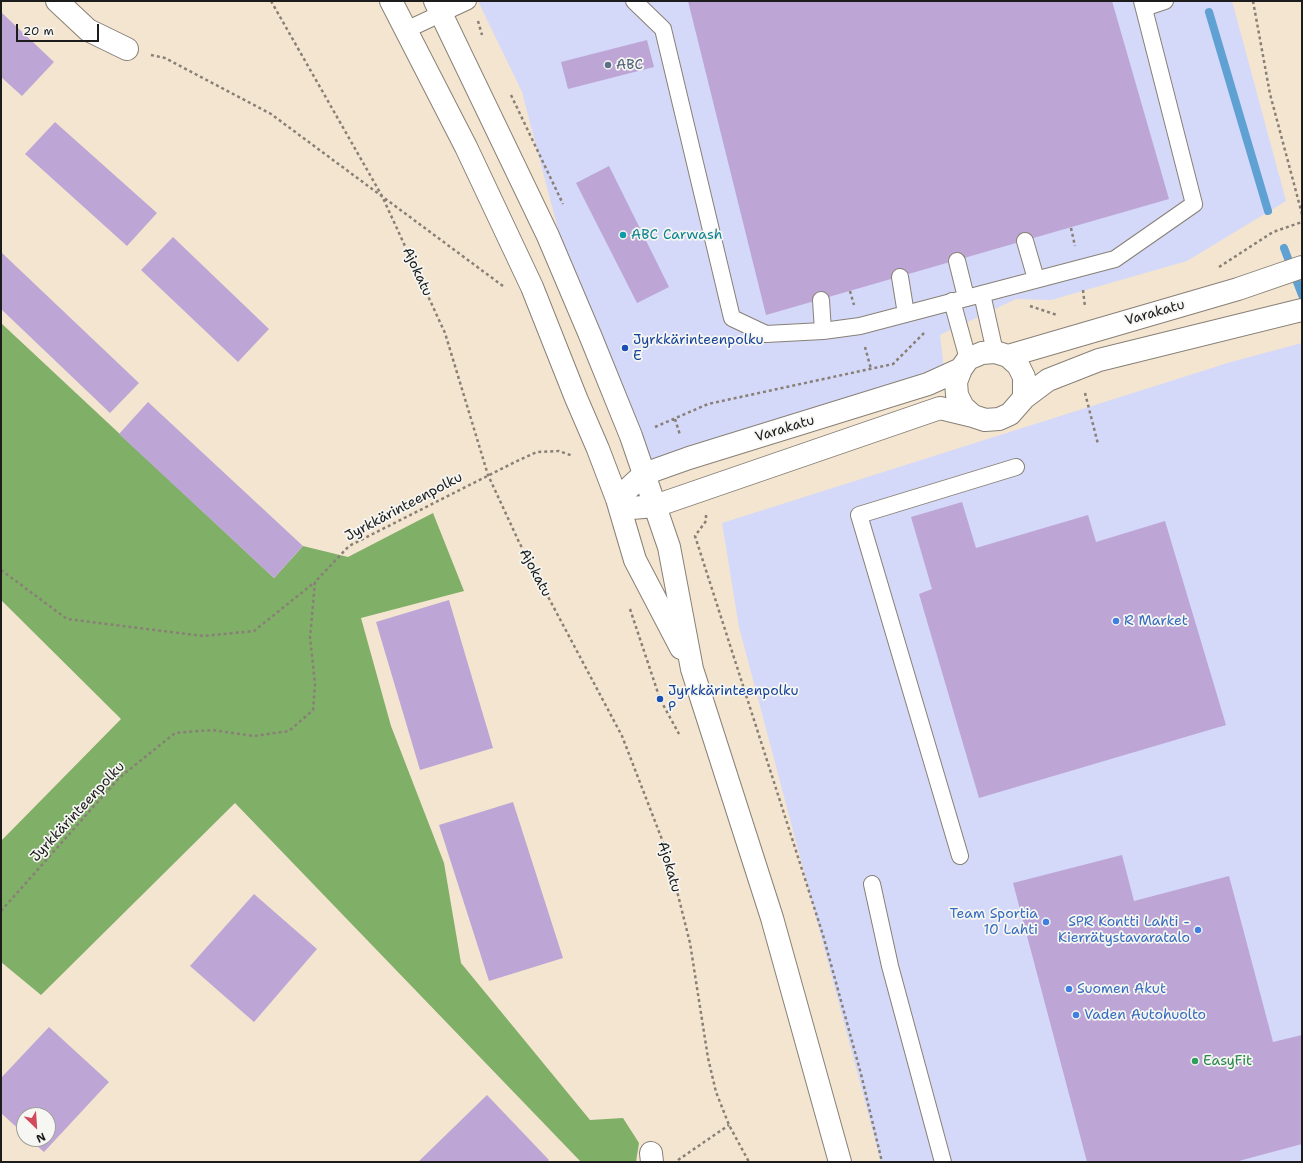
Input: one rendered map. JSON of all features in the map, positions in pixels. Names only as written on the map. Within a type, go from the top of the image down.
[{"type":"street","points":[[57,1],[88,30],[127,48]]},
{"type":"street","points":[[391,1],[466,148],[532,287],[598,449],[618,504],[635,560],[692,669]]},
{"type":"street","points":[[439,7],[548,236],[631,436],[669,547],[692,669],[772,918],[840,1162]]},
{"type":"street","name":"Varakatu","points":[[1001,354],[1238,289],[1302,267]]},
{"type":"street","points":[[618,504],[655,506],[940,408],[985,420],[999,419],[1010,414],[1024,398],[1048,380],[1099,360],[1251,324],[1302,310]]},
{"type":"street","points":[[973,416],[963,408],[957,395],[956,382],[964,364],[982,353],[1001,354],[1018,365],[1024,377],[1024,398]]},
{"type":"street","name":"Varakatu","points":[[618,504],[644,474],[688,458],[928,384],[964,364]]},
{"type":"lane","points":[[406,30],[439,7],[468,1]]},
{"type":"lane","points":[[634,1],[663,29],[732,318],[766,334],[823,331],[860,326],[1115,258],[1194,204],[1143,5],[1165,1]]},
{"type":"lane","points":[[1025,241],[1036,279]]},
{"type":"lane","points":[[956,261],[959,299],[956,321],[964,364]]},
{"type":"lane","points":[[900,277],[906,314]]},
{"type":"lane","points":[[982,294],[1001,354]]},
{"type":"lane","points":[[821,300],[823,331]]},
{"type":"lane","points":[[960,856],[859,515],[1016,467]]},
{"type":"lane","points":[[872,884],[890,966],[943,1162]]},
{"type":"path","name":"Ajokatu","points":[[271,1],[382,196],[445,333],[488,475],[519,542],[622,736],[668,855],[690,943],[714,1085],[729,1125],[749,1162]]},
{"type":"path","points":[[1253,1],[1270,94],[1302,214]]},
{"type":"path","points":[[127,48],[165,58],[272,114],[502,286],[506,291]]},
{"type":"path","points":[[1218,268],[1273,232],[1302,222]]},
{"type":"path","points":[[1028,305],[1060,316]]},
{"type":"path","points":[[1085,309],[1092,308]]},
{"type":"path","points":[[631,436],[708,404],[893,364],[931,326],[956,321]]},
{"type":"path","points":[[675,419],[688,458]]},
{"type":"path","name":"Jyrkkärinteenpolku","points":[[1,912],[119,778],[175,733],[212,730],[254,736],[289,731],[313,710],[315,684],[310,637],[315,582],[349,546],[488,475],[537,452],[559,451],[575,456],[572,449]]},
{"type":"path","points":[[700,490],[706,508],[706,522],[695,536],[823,935],[861,1074],[882,1162]]},
{"type":"path","points":[[1,570],[66,619],[203,636],[254,631],[315,582]]},
{"type":"path","points":[[629,605],[660,699],[679,734]]},
{"type":"path","points":[[675,1162],[729,1125]]},
{"type":"shaded area","points":[[478,1],[1232,1],[1286,201],[1187,261],[1051,300],[1016,299],[940,335],[944,369],[648,465],[636,427],[559,233],[522,92]]},
{"type":"shaded area","points":[[1302,343],[1302,1162],[881,1162],[739,627],[722,523],[1231,362]]},
{"type":"green space","points":[[1,323],[274,578],[303,546],[348,557],[433,513],[464,591],[361,618],[391,726],[444,863],[461,963],[590,1120],[623,1118],[639,1143],[636,1162],[581,1162],[235,803],[41,995],[1,962],[1,841],[121,719],[1,600]]},
{"type":"building","points":[[688,1],[1112,1],[1169,199],[766,315]]},
{"type":"building","points":[[1,12],[54,62],[22,96],[1,77]]},
{"type":"building","name":"ABC","points":[[647,40],[654,67],[568,89],[561,62]]},
{"type":"building","points":[[55,122],[157,213],[127,246],[25,154]]},
{"type":"building","name":"ABC Carwash","points":[[609,166],[669,287],[637,303],[576,183]]},
{"type":"building","points":[[173,237],[269,329],[238,362],[141,270]]},
{"type":"building","points":[[1,252],[139,383],[110,413],[1,309]]},
{"type":"building","points":[[148,402],[303,546],[274,578],[119,434]]},
{"type":"building","points":[[962,502],[976,548],[1088,515],[1096,542],[1165,521],[1226,725],[979,798],[919,594],[932,589],[911,517]]},
{"type":"building","points":[[449,600],[493,748],[420,770],[376,622]]},
{"type":"building","points":[[513,802],[563,958],[489,981],[439,825]]},
{"type":"building","points":[[1122,855],[1134,901],[1229,876],[1273,1042],[1302,1035],[1302,1144],[1235,1162],[1087,1162],[1013,883]]},
{"type":"building","points":[[254,894],[317,949],[254,1022],[190,966]]},
{"type":"building","points":[[49,1027],[109,1082],[56,1139],[56,1107],[16,1107],[16,1127],[1,1113],[1,1078]]},
{"type":"building","points":[[487,1095],[549,1160],[547,1162],[418,1162]]},
{"type":"building","points":[[38,1147],[49,1147],[44,1152]]},
{"type":"waterway","points":[[1209,12],[1268,211]]},
{"type":"waterway","points":[[1284,248],[1302,295]]},
{"type":"place","name":"ABC","points":[[608,65]]},
{"type":"place","name":"ABC Carwash","points":[[623,235]]},
{"type":"place","name":"Jyrkkärinteenpolku E","points":[[625,348]]},
{"type":"place","name":"R Market","points":[[1116,621]]},
{"type":"place","name":"Jyrkkärinteenpolku P","points":[[660,699]]},
{"type":"place","name":"Team Sportia 10 Lahti","points":[[1046,922]]},
{"type":"place","name":"SPR Kontti Lahti - Kierrätystavaratalo","points":[[1198,930]]},
{"type":"place","name":"Suomen Akut","points":[[1069,989]]},
{"type":"place","name":"Vaden Autohuolto","points":[[1076,1015]]},
{"type":"place","name":"EasyFit","points":[[1195,1061]]}]
